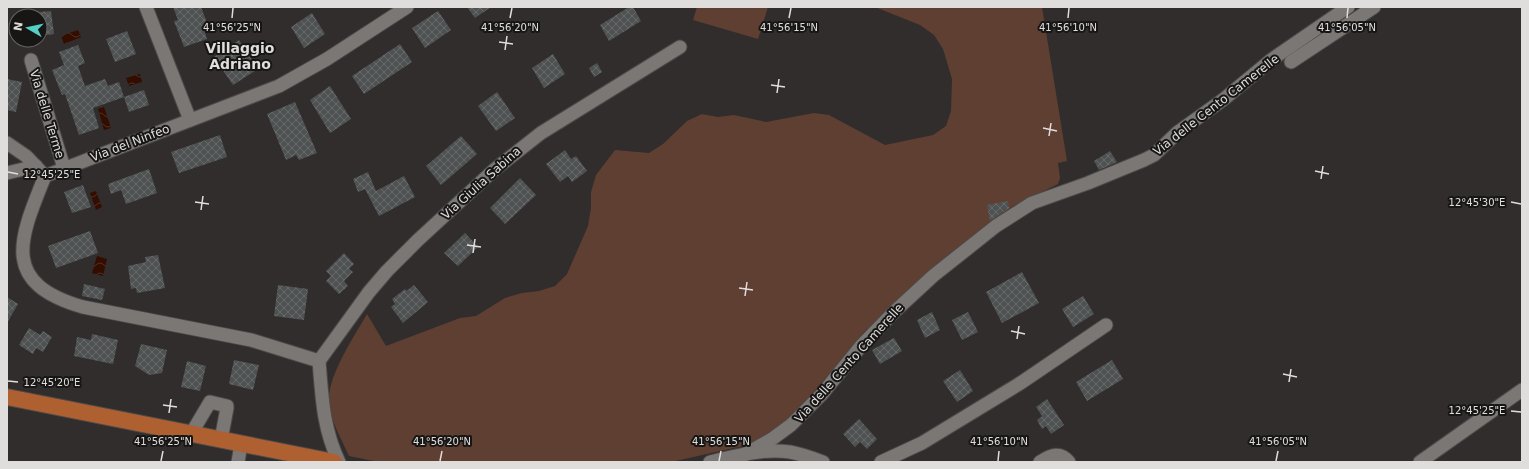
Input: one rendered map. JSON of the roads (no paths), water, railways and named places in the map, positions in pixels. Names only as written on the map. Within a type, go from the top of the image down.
[{"type":"main road","points":[[7,397],[334,462]]},
{"type":"street","points":[[146,7],[190,120]]},
{"type":"street","name":"Via del Ninfeo","points":[[45,176],[262,94],[288,82],[327,59],[407,7]]},
{"type":"street","name":"Via delle Cento Camerelle","points":[[744,455],[772,439],[791,425],[822,394],[861,346],[894,312],[933,276],[996,226],[1032,203],[1088,183],[1154,155],[1178,132],[1224,99],[1271,60],[1348,7]]},
{"type":"street","name":"Via delle Cento Camerelle","points":[[1291,62],[1374,7]]},
{"type":"street","name":"Via Giulia Sabina","points":[[319,361],[369,292],[387,271],[494,170],[541,133],[680,47]]},
{"type":"street","name":"Via delle Terme","points":[[31,60],[64,168]]},
{"type":"street","points":[[7,143],[23,154],[45,176],[27,222],[23,251],[27,272],[34,282],[42,289],[63,300],[83,307],[251,340],[319,361],[324,420],[339,462]]},
{"type":"street","points":[[7,173],[36,166]]},
{"type":"street","points":[[881,462],[922,443],[1018,384],[1106,325]]},
{"type":"street","points":[[1420,462],[1522,390]]},
{"type":"street","points":[[191,434],[210,402],[226,406],[227,408],[221,440]]},
{"type":"street","points":[[238,462],[241,444]]},
{"type":"street","name":"Via delle Cento Camerelle","points":[[710,462],[758,452],[790,452],[823,462]]},
{"type":"street","points":[[1040,462],[1057,454],[1061,455],[1069,462]]},
{"type":"water","points":[[78,30],[81,37],[64,44],[61,36]]},
{"type":"water","points":[[140,74],[142,82],[129,86],[126,78]]},
{"type":"water","points":[[104,107],[111,128],[104,130],[98,109]]},
{"type":"water","points":[[96,191],[102,207],[96,210],[90,193]]},
{"type":"water","points":[[97,256],[107,259],[103,276],[92,273]]},
{"type":"district","name":"Villaggio Adriano","points":[[240,56]]}]
